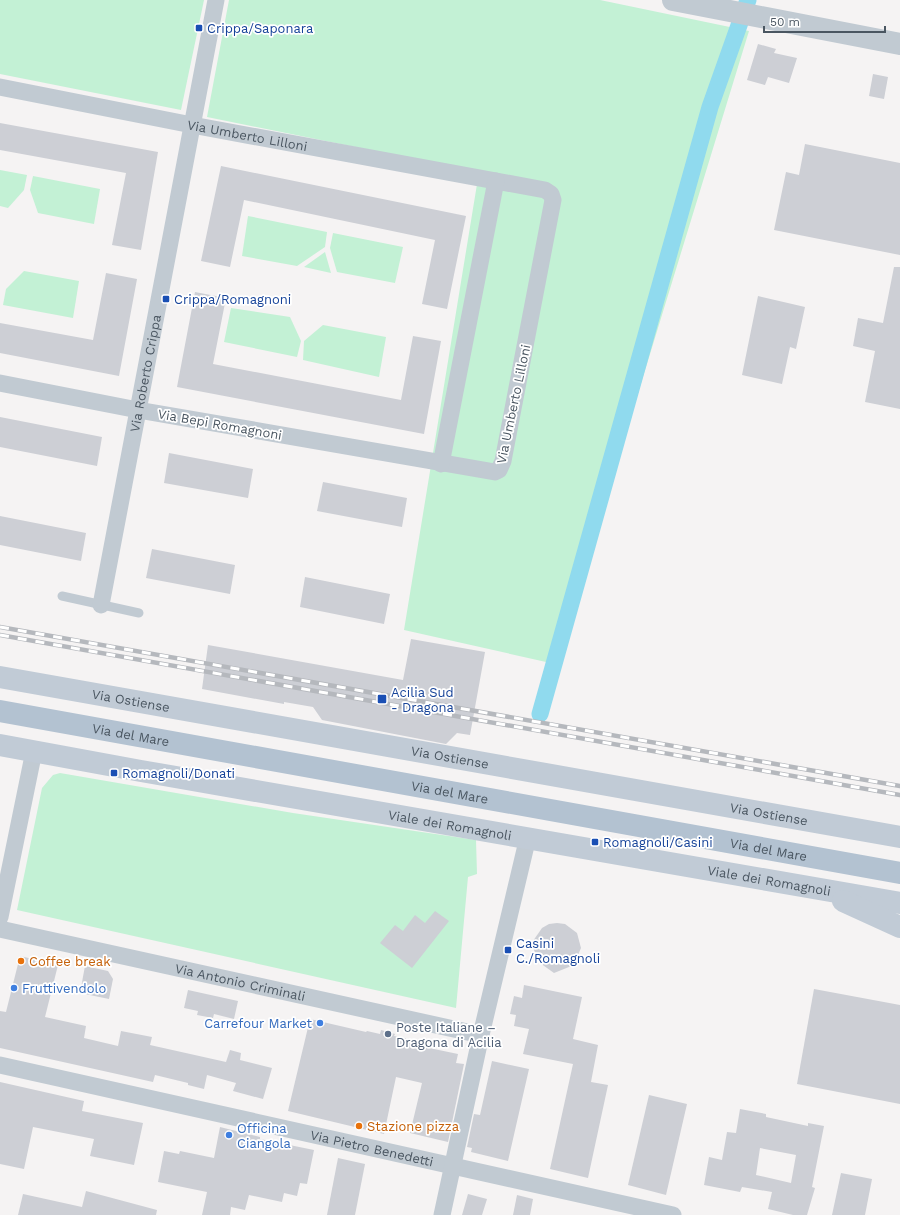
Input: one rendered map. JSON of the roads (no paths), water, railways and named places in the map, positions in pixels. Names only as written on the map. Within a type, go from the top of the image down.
[{"type":"main road","name":"Via Ostiense","points":[[0,677],[900,837]]},
{"type":"main road","name":"Via del Mare","points":[[0,711],[900,873]]},
{"type":"main road","name":"Viale dei Romagnoli","points":[[0,745],[900,903]]},
{"type":"main road","points":[[856,829],[900,832]]},
{"type":"main road","points":[[814,888],[900,927]]},
{"type":"street","name":"Via Roberto Crippa","points":[[101,605],[216,0]]},
{"type":"street","points":[[673,0],[763,16],[900,44]]},
{"type":"street","name":"Via Umberto Lilloni","points":[[0,87],[192,125],[545,190],[551,194],[553,200],[504,462],[499,470],[490,473],[441,464]]},
{"type":"street","points":[[441,464],[496,181]]},
{"type":"street","name":"Via Bepi Romagnoni","points":[[0,383],[138,410],[441,464]]},
{"type":"street","points":[[0,917],[34,751]]},
{"type":"street","points":[[442,1215],[481,1035],[528,838]]},
{"type":"street","name":"Via Antonio Criminali","points":[[0,929],[481,1035]]},
{"type":"street","name":"Via Pietro Benedetti","points":[[0,1065],[673,1215]]},
{"type":"lane","points":[[62,596],[139,613]]},
{"type":"waterway","points":[[540,714],[710,107],[748,0]]},
{"type":"railway","points":[[0,627],[900,786]]},
{"type":"railway","points":[[0,635],[900,795]]},
{"type":"place","name":"Crippa/Saponara","points":[[199,28]]},
{"type":"place","name":"Crippa/Romagnoni","points":[[166,299]]},
{"type":"place","name":"Acilia Sud - Dragona","points":[[382,699]]},
{"type":"place","name":"Romagnoli/Donati","points":[[114,773]]},
{"type":"place","name":"Romagnoli/Casini","points":[[595,842]]},
{"type":"place","name":"Casini C./Romagnoli","points":[[508,950]]},
{"type":"place","name":"Coffee break","points":[[21,961]]},
{"type":"place","name":"Fruttivendolo","points":[[14,988]]},
{"type":"place","name":"Carrefour Market","points":[[320,1023]]},
{"type":"place","name":"Poste Italiane – Dragona di Acilia","points":[[388,1034]]},
{"type":"place","name":"Stazione pizza","points":[[359,1126]]},
{"type":"place","name":"Officina Ciangola","points":[[229,1135]]}]
